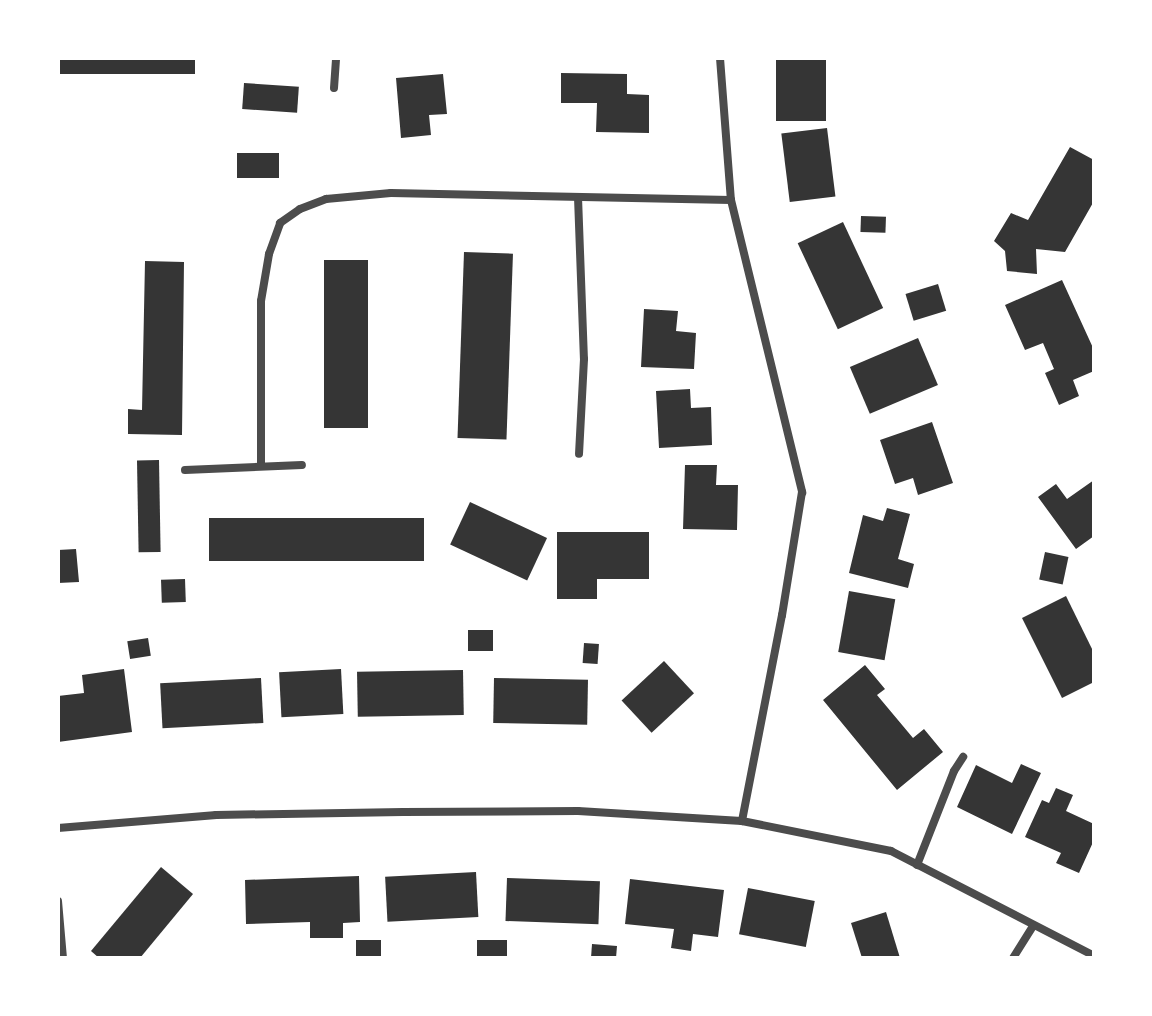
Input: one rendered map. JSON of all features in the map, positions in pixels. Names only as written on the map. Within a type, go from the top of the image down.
[{"type":"street","points":[[334,88],[336,58]]},
{"type":"street","points":[[720,58],[731,200],[802,492],[742,821]]},
{"type":"street","points":[[261,466],[261,301],[280,223],[300,209],[326,199],[391,193],[731,200]]},
{"type":"street","points":[[578,197],[584,359],[579,454]]},
{"type":"street","points":[[185,470],[302,465]]},
{"type":"street","points":[[917,865],[963,757]]},
{"type":"street","points":[[58,828],[216,815],[403,812],[578,811],[742,821],[891,851],[1094,956]]},
{"type":"street","points":[[58,901],[63,958]]},
{"type":"street","points":[[1013,958],[1033,926]]},
{"type":"building","points":[[58,58],[195,58],[195,74],[58,74]]},
{"type":"building","points":[[776,58],[826,58],[826,121],[776,121]]},
{"type":"building","points":[[561,73],[627,74],[627,94],[649,95],[649,133],[596,132],[597,103],[561,103]]},
{"type":"building","points":[[443,74],[447,114],[429,115],[431,135],[401,138],[396,78]]},
{"type":"building","points":[[244,83],[299,87],[297,113],[242,109]]},
{"type":"building","points":[[827,128],[835,196],[790,202],[781,134]]},
{"type":"building","points":[[1070,147],[1094,160],[1094,201],[1065,252],[1036,249],[1037,274],[1007,271],[1005,251],[994,241],[1011,213],[1028,220]]},
{"type":"building","points":[[237,153],[279,153],[279,178],[237,178]]},
{"type":"building","points":[[861,216],[886,217],[885,233],[860,232]]},
{"type":"building","points":[[843,222],[883,308],[838,329],[798,243]]},
{"type":"building","points":[[464,252],[513,254],[506,440],[458,438]]},
{"type":"building","points":[[324,260],[368,260],[368,428],[324,428]]},
{"type":"building","points":[[145,261],[184,262],[182,435],[128,434],[128,409],[142,410]]},
{"type":"building","points":[[1062,280],[1094,350],[1094,371],[1073,380],[1079,396],[1059,405],[1045,373],[1054,369],[1043,343],[1025,350],[1005,305]]},
{"type":"building","points":[[938,284],[946,311],[914,321],[905,294]]},
{"type":"building","points":[[644,309],[678,311],[676,331],[696,333],[694,369],[641,367]]},
{"type":"building","points":[[918,338],[938,385],[870,414],[850,367]]},
{"type":"building","points":[[690,389],[691,408],[711,407],[712,445],[659,448],[656,391]]},
{"type":"building","points":[[932,422],[953,483],[918,495],[913,478],[895,484],[880,440]]},
{"type":"building","points":[[137,460],[159,460],[161,552],[139,552]]},
{"type":"building","points":[[685,465],[717,465],[716,485],[738,485],[737,530],[683,529]]},
{"type":"building","points":[[1094,480],[1094,536],[1076,549],[1038,497],[1056,484],[1067,499]]},
{"type":"building","points":[[470,502],[547,538],[527,581],[450,545]]},
{"type":"building","points":[[887,508],[910,514],[898,559],[914,564],[908,588],[849,573],[863,515],[883,521]]},
{"type":"building","points":[[209,518],[424,518],[424,561],[209,561]]},
{"type":"building","points":[[557,532],[649,532],[649,579],[597,579],[597,599],[557,599]]},
{"type":"building","points":[[76,549],[79,582],[58,583],[58,550]]},
{"type":"building","points":[[1045,552],[1068,557],[1063,584],[1039,579]]},
{"type":"building","points":[[185,579],[186,602],[162,603],[161,580]]},
{"type":"building","points":[[849,591],[895,599],[885,660],[838,652]]},
{"type":"building","points":[[1066,596],[1094,653],[1094,682],[1062,698],[1022,618]]},
{"type":"building","points":[[468,630],[493,630],[493,651],[468,651]]},
{"type":"building","points":[[148,638],[151,656],[130,659],[127,641]]},
{"type":"building","points":[[584,643],[599,644],[598,664],[583,663]]},
{"type":"building","points":[[664,661],[694,693],[652,733],[622,701]]},
{"type":"building","points":[[865,665],[885,689],[877,695],[913,738],[924,729],[943,752],[897,790],[823,700]]},
{"type":"building","points":[[124,669],[132,732],[58,742],[58,696],[84,693],[82,675]]},
{"type":"building","points":[[341,669],[343,714],[281,717],[279,672]]},
{"type":"building","points":[[463,670],[464,715],[358,717],[357,672]]},
{"type":"building","points":[[261,678],[263,723],[162,728],[160,683]]},
{"type":"building","points":[[494,678],[588,680],[587,725],[493,723]]},
{"type":"building","points":[[1021,764],[1041,773],[1012,834],[957,807],[976,765],[1012,783]]},
{"type":"building","points":[[1056,788],[1073,795],[1066,811],[1094,824],[1094,840],[1079,873],[1056,863],[1061,853],[1025,837],[1042,800],[1049,803]]},
{"type":"building","points":[[161,867],[193,894],[140,958],[99,958],[91,951]]},
{"type":"building","points":[[476,872],[478,917],[387,922],[385,877]]},
{"type":"building","points":[[359,876],[360,922],[343,923],[343,938],[310,938],[310,922],[246,924],[245,880]]},
{"type":"building","points":[[507,878],[600,881],[598,924],[505,921]]},
{"type":"building","points":[[630,879],[724,890],[718,937],[693,934],[691,951],[671,948],[674,929],[625,924]]},
{"type":"building","points":[[748,888],[815,901],[806,947],[739,934]]},
{"type":"building","points":[[886,912],[900,958],[862,958],[851,923]]},
{"type":"building","points":[[356,940],[381,940],[381,958],[356,958]]},
{"type":"building","points":[[477,940],[507,940],[507,958],[477,958]]},
{"type":"building","points":[[592,944],[617,946],[616,958],[591,958]]}]
